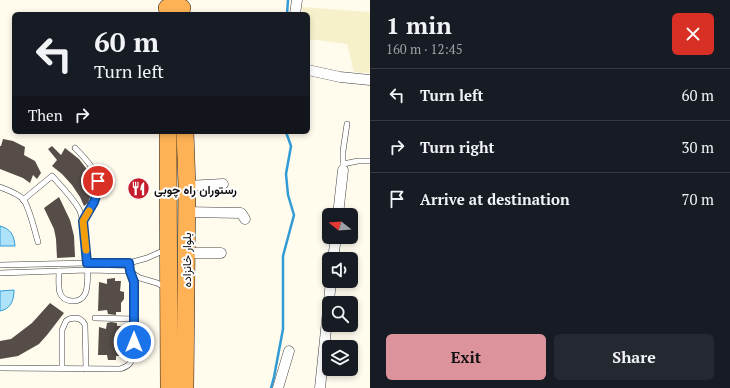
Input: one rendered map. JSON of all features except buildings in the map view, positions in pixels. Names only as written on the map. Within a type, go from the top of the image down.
[{"type":"highway","name":"بلوار خانزاده","points":[[168,134],[169,388]]},
{"type":"highway","name":"بلوار خانزاده","points":[[185,134],[185,388]]},
{"type":"street","points":[[295,12],[296,0]]},
{"type":"street","points":[[310,70],[340,77],[370,80]]},
{"type":"street","points":[[339,208],[343,167]]},
{"type":"street","points":[[186,186],[223,184]]},
{"type":"street","points":[[186,212],[241,213],[245,218]]},
{"type":"street","points":[[186,253],[221,254]]},
{"type":"street","points":[[320,388],[330,288]]},
{"type":"street","points":[[278,388],[288,350]]},
{"type":"lane","points":[[347,124],[343,151],[343,167],[358,161],[370,161]]},
{"type":"lane","points":[[75,148],[94,170],[98,181],[95,198],[83,221]]},
{"type":"lane","points":[[23,200],[52,176],[79,209],[83,221],[87,270],[86,292],[78,301],[65,298],[59,292],[59,271]]},
{"type":"lane","points":[[0,187],[11,191],[23,200],[29,213],[38,242]]},
{"type":"lane","points":[[0,265],[129,263],[147,258],[168,249]]},
{"type":"lane","points":[[0,368],[120,369],[129,365],[134,353],[134,282],[129,263]]},
{"type":"lane","points":[[0,273],[87,270],[130,271],[140,278],[157,283],[168,290]]},
{"type":"lane","points":[[62,368],[62,330],[69,319],[76,318],[81,319],[85,325],[86,369]]},
{"type":"lane","points":[[95,318],[134,319]]},
{"type":"shaded area","points":[[302,7],[370,12],[370,73],[354,72],[347,44],[310,39],[310,12],[303,12]]},
{"type":"water","points":[[0,226],[7,229],[11,233],[15,246],[0,246]]},
{"type":"water","points":[[14,290],[11,304],[4,310],[0,311],[0,291]]},
{"type":"waterway","points":[[287,12],[288,0]]},
{"type":"waterway","points":[[271,388],[283,329],[283,256],[294,215],[288,195],[286,174],[291,146],[287,134]]},
{"type":"slow traffic","points":[[86,250],[83,221],[89,211]]},
{"type":"place","name":"رستوران راه چوبی","points":[[139,189]]},
{"type":"route","points":[[98,181],[97,193],[94,202],[83,221],[87,263],[129,263],[134,282],[134,342]]}]
